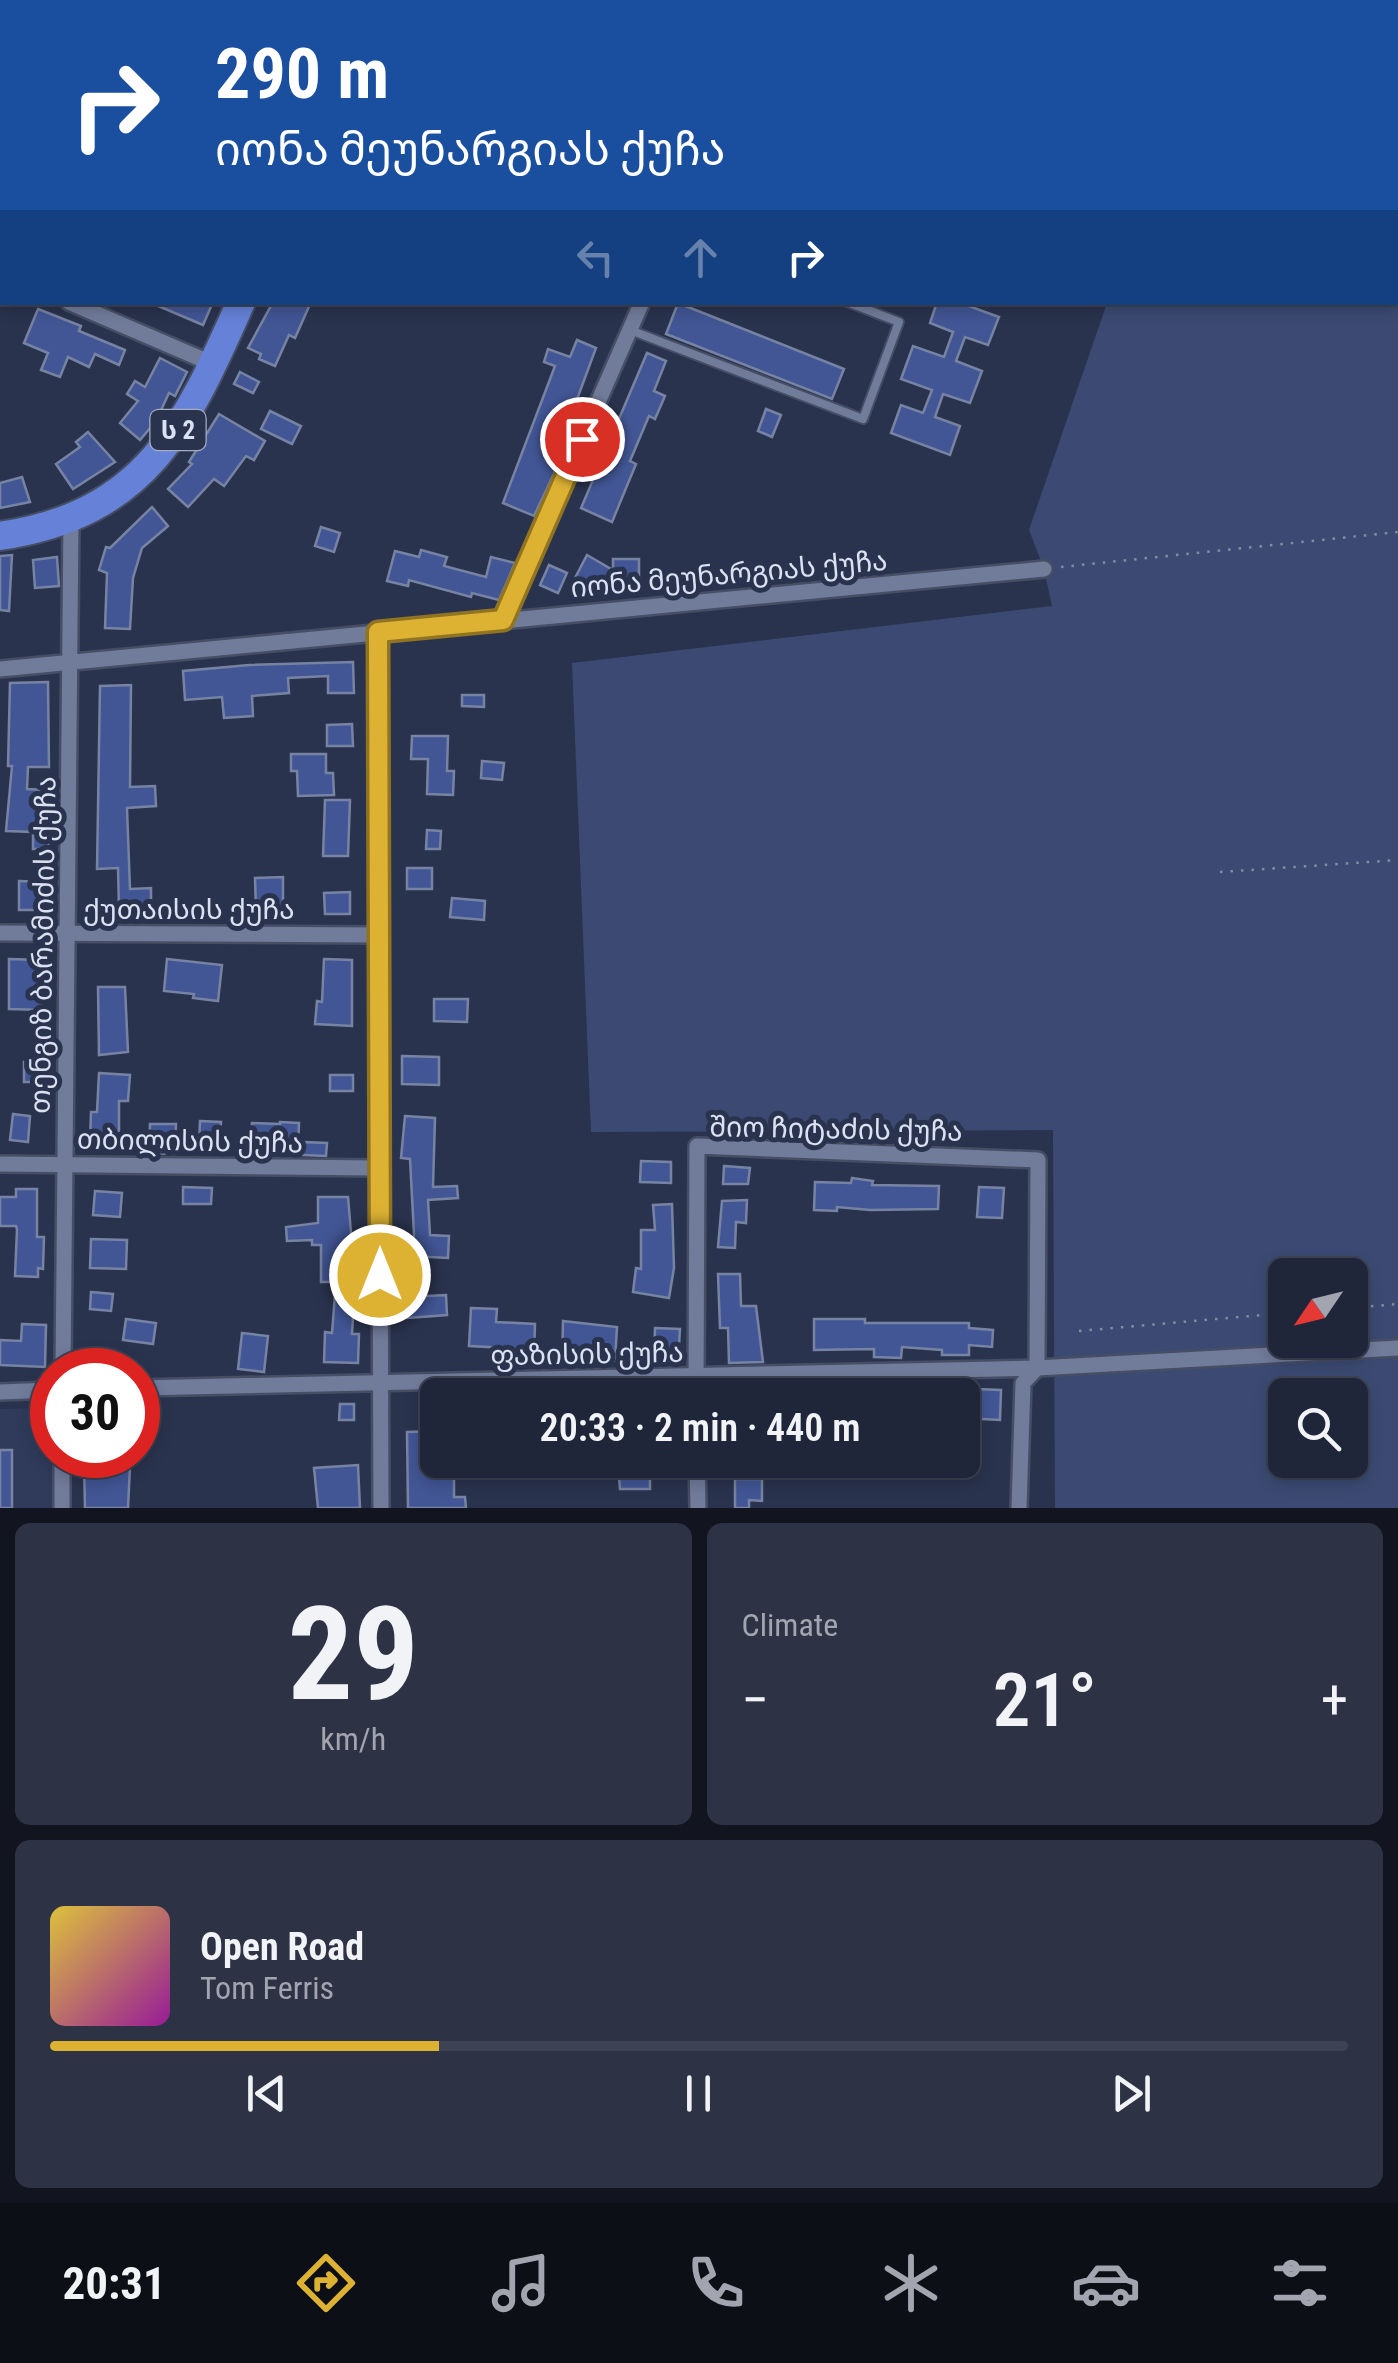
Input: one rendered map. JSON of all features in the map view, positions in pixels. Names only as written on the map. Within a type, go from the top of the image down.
[{"type":"highway","name":"ს 2","points":[[0,536],[71,520],[130,484],[156,459],[180,428],[240,305]]},
{"type":"street","points":[[76,305],[214,364]]},
{"type":"street","points":[[503,620],[641,305]]},
{"type":"street","name":"თენგიზ ბარამიძის ქუჩა","points":[[63,1348],[71,520]]},
{"type":"street","name":"იონა მეუნარგიას ქუჩა","points":[[0,669],[1044,569]]},
{"type":"street","points":[[378,632],[381,1508]]},
{"type":"street","name":"ქუთაისის ქუჩა","points":[[0,933],[377,935]]},
{"type":"street","name":"შიო ჩიტაძის ქუჩა","points":[[696,1377],[697,1146],[1038,1160],[1037,1368]]},
{"type":"street","name":"თბილისის ქუჩა","points":[[0,1164],[379,1168]]},
{"type":"street","name":"ფაზისის ქუჩა","points":[[160,1387],[1037,1368],[1398,1348]]},
{"type":"street","points":[[1019,1508],[1023,1384],[1037,1368]]},
{"type":"street","points":[[0,1392],[30,1391]]},
{"type":"street","points":[[62,1478],[62,1508]]},
{"type":"street","points":[[697,1478],[698,1508]]},
{"type":"lane","points":[[630,330],[863,419],[900,322],[855,305]]},
{"type":"path","points":[[1044,569],[1398,532]]},
{"type":"path","points":[[1220,872],[1398,860]]},
{"type":"path","points":[[1368,1306],[1398,1304]]},
{"type":"path","points":[[1079,1331],[1268,1314]]},
{"type":"shaded area","points":[[1106,305],[1398,305],[1398,1508],[1055,1508],[1053,1130],[591,1132],[572,663],[1052,606],[1044,569],[1029,530]]},
{"type":"shaded area","points":[[30,1408],[30,1478],[53,1478],[53,1508],[0,1508],[0,1409]]},
{"type":"building","points":[[156,305],[212,305],[203,325]]},
{"type":"building","points":[[271,305],[310,305],[295,338],[289,335],[275,366],[259,359],[261,354],[248,348]]},
{"type":"building","points":[[677,305],[683,305],[844,369],[832,399],[666,334]]},
{"type":"building","points":[[936,305],[966,305],[999,317],[988,345],[965,337],[956,361],[982,371],[970,403],[943,394],[935,417],[960,426],[950,455],[891,433],[901,405],[923,413],[932,390],[901,379],[913,346],[944,357],[953,332],[930,323]]},
{"type":"building","points":[[38,309],[125,350],[119,365],[95,354],[89,367],[68,357],[60,377],[41,370],[48,353],[24,343]]},
{"type":"building","points":[[577,340],[596,348],[555,459],[560,461],[534,516],[503,503],[555,366],[544,362],[548,349],[570,357]]},
{"type":"building","points":[[647,353],[666,361],[654,391],[665,396],[655,419],[649,416],[630,461],[636,464],[612,522],[581,508]]},
{"type":"building","points":[[160,358],[187,372],[175,396],[169,393],[156,421],[140,440],[120,423],[138,401],[127,394],[135,381],[145,387]]},
{"type":"building","points":[[240,372],[259,382],[253,393],[234,384]]},
{"type":"building","points":[[766,409],[781,415],[772,437],[758,431]]},
{"type":"building","points":[[270,411],[301,426],[292,444],[261,429]]},
{"type":"building","points":[[219,414],[265,441],[254,460],[246,456],[224,486],[214,479],[188,507],[168,489],[192,464],[189,462]]},
{"type":"building","points":[[88,432],[115,462],[73,489],[56,464],[80,447],[76,442]]},
{"type":"building","points":[[22,477],[30,502],[0,508],[0,483]]},
{"type":"building","points":[[152,507],[168,526],[142,548],[133,578],[130,629],[105,628],[107,573],[99,570],[106,547],[110,548]]},
{"type":"building","points":[[321,527],[340,533],[334,552],[315,546]]},
{"type":"building","points":[[421,550],[447,557],[444,566],[486,577],[491,557],[515,563],[499,600],[472,593],[471,597],[409,580],[408,586],[387,581],[395,551],[419,557]]},
{"type":"building","points":[[12,555],[9,611],[0,610],[0,556]]},
{"type":"building","points":[[587,555],[613,570],[613,559],[639,559],[639,592],[600,592],[575,578]]},
{"type":"building","points":[[57,557],[59,586],[35,588],[33,560]]},
{"type":"building","points":[[549,565],[567,573],[558,593],[540,585]]},
{"type":"building","points":[[353,662],[354,693],[328,693],[328,676],[288,678],[289,693],[252,696],[253,716],[224,718],[222,697],[185,700],[183,671]]},
{"type":"building","points":[[48,682],[49,767],[28,767],[27,789],[50,790],[50,833],[48,849],[33,849],[33,832],[6,831],[12,766],[8,766],[10,683]]},
{"type":"building","points":[[131,685],[130,787],[155,786],[156,806],[127,808],[130,889],[151,888],[151,909],[119,910],[118,868],[97,869],[100,686]]},
{"type":"building","points":[[462,695],[484,695],[484,707],[462,706]]},
{"type":"building","points":[[352,724],[353,746],[327,746],[327,725]]},
{"type":"building","points":[[412,736],[448,736],[447,771],[454,771],[453,795],[427,794],[428,759],[411,759]]},
{"type":"building","points":[[291,754],[326,754],[326,773],[333,773],[334,795],[298,796],[297,771],[291,771]]},
{"type":"building","points":[[482,761],[504,763],[502,780],[481,778]]},
{"type":"building","points":[[325,800],[350,800],[348,856],[323,856]]},
{"type":"building","points":[[427,830],[441,831],[440,849],[426,849]]},
{"type":"building","points":[[407,868],[432,868],[432,889],[407,889]]},
{"type":"building","points":[[283,877],[283,911],[256,911],[255,878]]},
{"type":"building","points":[[19,881],[44,882],[43,910],[19,910]]},
{"type":"building","points":[[350,892],[350,914],[325,914],[324,893]]},
{"type":"building","points":[[452,898],[485,901],[484,920],[450,917]]},
{"type":"building","points":[[9,959],[42,960],[42,1010],[9,1009]]},
{"type":"building","points":[[167,959],[222,965],[218,1001],[164,991]]},
{"type":"building","points":[[324,959],[352,960],[352,1026],[315,1024],[317,1001],[322,1002]]},
{"type":"building","points":[[98,987],[125,987],[128,1052],[99,1055]]},
{"type":"building","points":[[434,999],[468,999],[467,1022],[434,1021]]},
{"type":"building","points":[[402,1056],[439,1057],[439,1085],[402,1084]]},
{"type":"building","points":[[24,1062],[42,1062],[42,1082],[24,1082]]},
{"type":"building","points":[[99,1073],[130,1075],[128,1101],[119,1101],[119,1142],[90,1141],[91,1112],[97,1112]]},
{"type":"building","points":[[330,1075],[353,1075],[353,1091],[330,1091]]},
{"type":"building","points":[[13,1114],[30,1116],[28,1142],[10,1140]]},
{"type":"building","points":[[405,1116],[435,1118],[433,1187],[457,1186],[458,1198],[428,1200],[430,1235],[449,1236],[448,1258],[410,1256],[414,1235],[410,1159],[401,1158]]},
{"type":"building","points":[[200,1121],[221,1122],[219,1146],[199,1145]]},
{"type":"building","points":[[252,1123],[299,1123],[298,1147],[266,1145],[266,1152],[250,1151]]},
{"type":"building","points":[[150,1124],[176,1124],[175,1154],[149,1153]]},
{"type":"building","points":[[303,1142],[327,1143],[326,1156],[303,1155]]},
{"type":"building","points":[[641,1161],[671,1162],[671,1183],[640,1182]]},
{"type":"building","points":[[724,1166],[750,1168],[748,1184],[723,1184]]},
{"type":"building","points":[[852,1178],[873,1181],[872,1185],[939,1186],[938,1209],[814,1210],[815,1182],[851,1183]]},
{"type":"building","points":[[183,1187],[212,1188],[211,1204],[183,1204]]},
{"type":"building","points":[[979,1187],[1004,1188],[1002,1218],[977,1217]]},
{"type":"building","points":[[16,1189],[37,1189],[37,1237],[44,1237],[43,1269],[38,1268],[38,1277],[15,1276],[17,1229],[0,1226],[0,1197],[16,1197]]},
{"type":"building","points":[[95,1191],[122,1193],[120,1217],[93,1215]]},
{"type":"building","points":[[318,1197],[348,1197],[352,1244],[347,1244],[346,1302],[354,1303],[352,1334],[359,1334],[358,1363],[324,1362],[325,1332],[332,1333],[336,1282],[321,1282],[321,1245],[312,1245],[312,1240],[287,1241],[286,1227],[318,1223]]},
{"type":"building","points":[[747,1200],[746,1223],[736,1222],[735,1248],[718,1247],[722,1201]]},
{"type":"building","points":[[672,1204],[674,1268],[669,1298],[633,1292],[636,1268],[641,1269],[641,1230],[655,1230],[653,1205]]},
{"type":"building","points":[[91,1239],[127,1240],[126,1269],[90,1268]]},
{"type":"building","points":[[718,1274],[740,1274],[741,1306],[756,1306],[763,1362],[729,1363],[728,1328],[720,1328]]},
{"type":"building","points":[[91,1292],[113,1294],[111,1311],[90,1309]]},
{"type":"building","points":[[446,1295],[447,1315],[408,1318],[407,1297]]},
{"type":"building","points":[[471,1308],[497,1309],[496,1322],[535,1324],[534,1355],[507,1353],[507,1348],[469,1346]]},
{"type":"building","points":[[126,1319],[156,1323],[153,1344],[123,1340]]},
{"type":"building","points":[[814,1319],[969,1323],[969,1328],[993,1330],[992,1347],[969,1345],[969,1355],[942,1355],[942,1350],[902,1347],[901,1358],[874,1357],[874,1349],[814,1350]]},
{"type":"building","points":[[563,1321],[617,1327],[615,1361],[562,1362]]},
{"type":"building","points":[[22,1324],[46,1325],[45,1348],[30,1348],[30,1366],[0,1365],[0,1340],[21,1341]]},
{"type":"building","points":[[655,1328],[680,1329],[678,1361],[654,1360]]},
{"type":"building","points":[[242,1333],[268,1336],[264,1372],[238,1369]]},
{"type":"building","points":[[980,1389],[1001,1390],[1000,1420],[980,1419]]},
{"type":"building","points":[[340,1404],[354,1404],[354,1420],[339,1420]]},
{"type":"building","points":[[420,1431],[420,1478],[454,1478],[454,1497],[465,1497],[466,1508],[408,1508],[407,1432]]},
{"type":"building","points":[[0,1450],[12,1450],[12,1508],[0,1508]]},
{"type":"building","points":[[358,1465],[360,1508],[318,1508],[314,1468]]},
{"type":"building","points":[[84,1478],[129,1478],[128,1508],[85,1508]]},
{"type":"building","points":[[619,1478],[650,1478],[650,1489],[620,1489]]},
{"type":"building","points":[[735,1479],[762,1479],[762,1501],[749,1500],[749,1508],[735,1508]]},
{"type":"route","points":[[380,1275],[378,632],[503,620],[582,439]]}]
